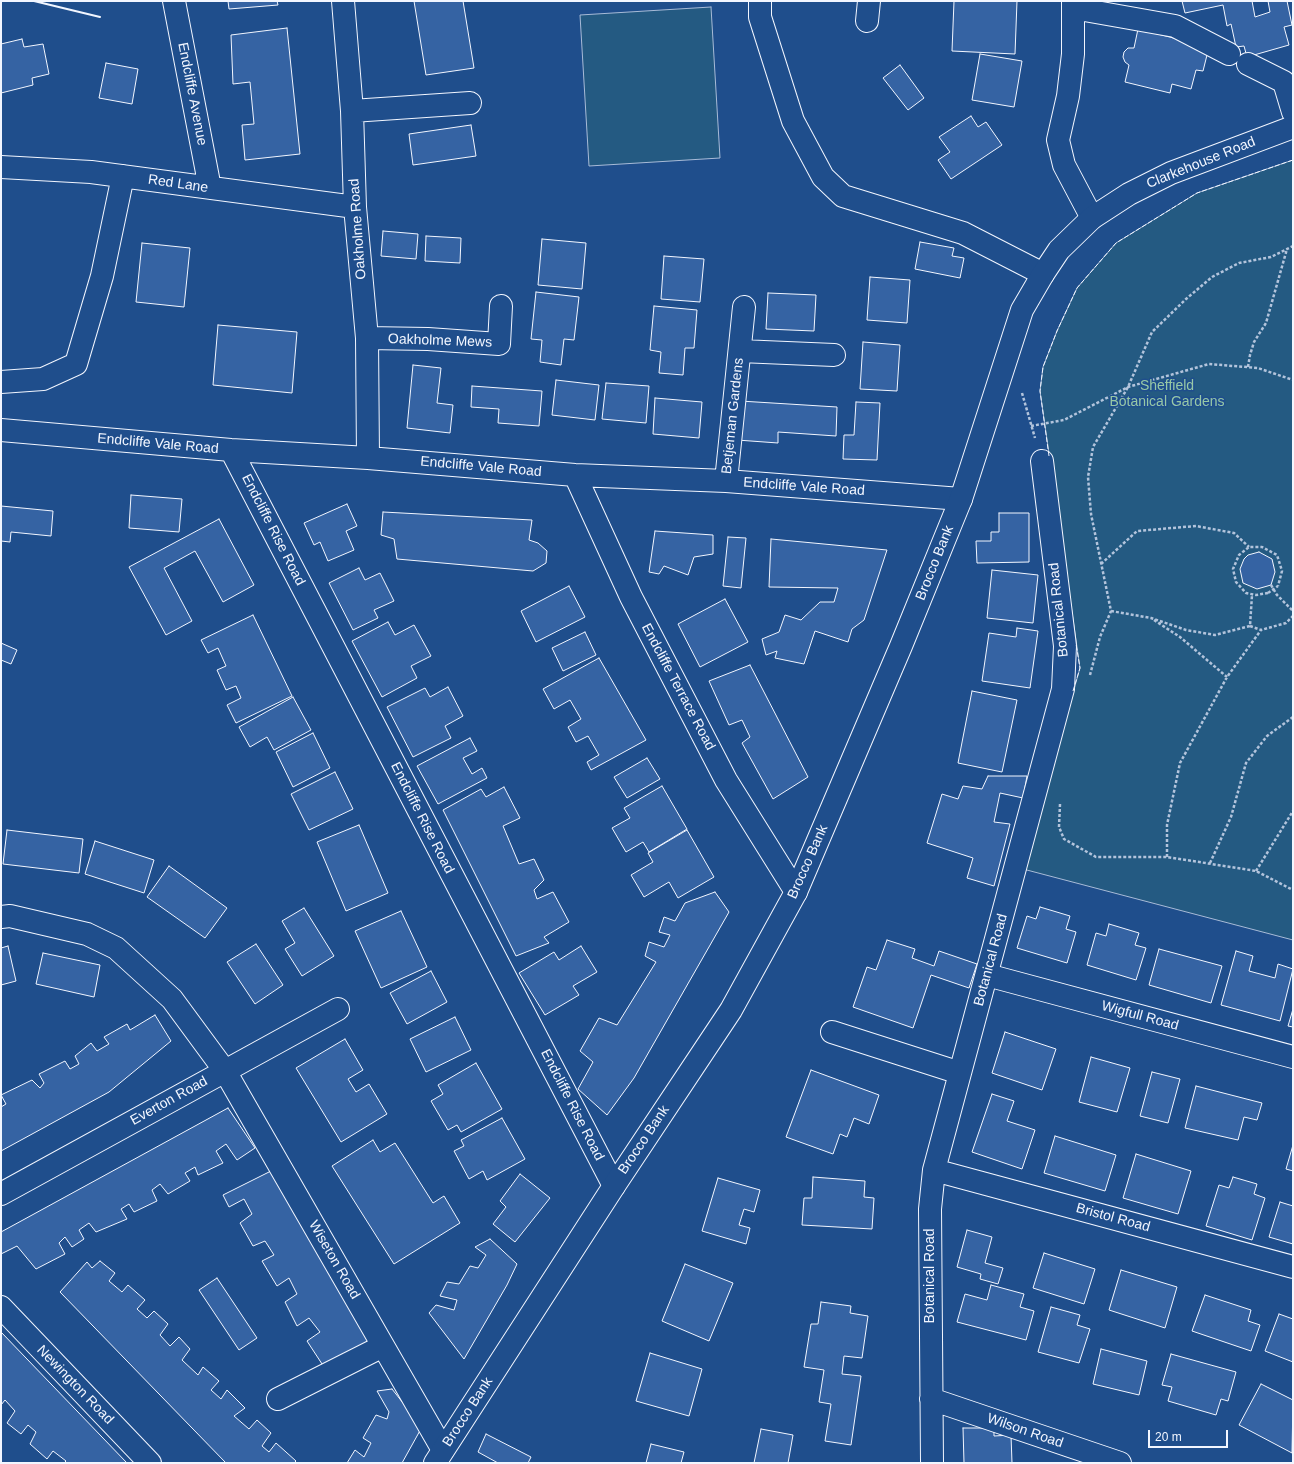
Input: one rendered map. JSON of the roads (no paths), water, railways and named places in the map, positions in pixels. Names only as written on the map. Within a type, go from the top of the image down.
[{"type":"street","name":"Endcliffe Avenue","points":[[174,1],[210,188]]},
{"type":"street","name":"Oakholme Road","points":[[343,1],[352,111],[355,207],[367,338],[368,458]]},
{"type":"street","points":[[760,1],[760,17],[793,121],[823,177],[843,196],[963,233],[1043,274]]},
{"type":"street","points":[[1092,218],[1064,165],[1058,140],[1068,96],[1073,54],[1073,4],[1175,26],[1284,82],[1293,112]]},
{"type":"street","points":[[352,111],[470,103]]},
{"type":"street","name":"Clarkehouse Road","points":[[1092,218],[1129,194],[1171,173],[1293,128]]},
{"type":"street","name":"Red Lane","points":[[1,167],[91,172],[355,207]]},
{"type":"street","points":[[1,382],[43,379],[76,364],[102,276],[123,176]]},
{"type":"street","name":"Brocco Bank","points":[[439,1456],[614,1186],[731,1010],[796,892],[901,646],[961,499],[1022,310],[1059,250],[1092,218]]},
{"type":"street","name":"Oakholme Mews","points":[[367,338],[428,339],[498,344],[501,306]]},
{"type":"street","name":"Betjeman Gardens","points":[[726,482],[744,307]]},
{"type":"street","name":"Betjeman Gardens","points":[[740,351],[834,355]]},
{"type":"street","name":"Endcliffe Vale Road","points":[[1,430],[231,450],[368,458],[575,475],[726,482],[961,499]]},
{"type":"street","name":"Endcliffe Rise Road","points":[[231,450],[614,1186]]},
{"type":"street","name":"Botanical Road","points":[[932,1463],[930,1209],[934,1170],[1063,689],[1065,646],[1042,461]]},
{"type":"street","name":"Endcliffe Terrace Road","points":[[575,475],[631,597],[726,780],[796,892]]},
{"type":"street","name":"Wiseton Road","points":[[1,918],[10,916],[87,934],[116,948],[172,999],[225,1071],[383,1346],[439,1456]]},
{"type":"street","name":"Wigfull Road","points":[[987,975],[1293,1057]]},
{"type":"street","name":"Everton Road","points":[[1,1194],[338,1009]]},
{"type":"street","points":[[832,1032],[960,1072]]},
{"type":"street","name":"Bristol Road","points":[[934,1170],[1293,1267]]},
{"type":"street","name":"Newington Road","points":[[1,1307],[150,1463]]},
{"type":"street","points":[[278,1399],[383,1346]]},
{"type":"street","name":"Wilson Road","points":[[931,1399],[1120,1463]]},
{"type":"park label","name":"Sheffield Botanical Gardens","points":[[1167,394]]}]
